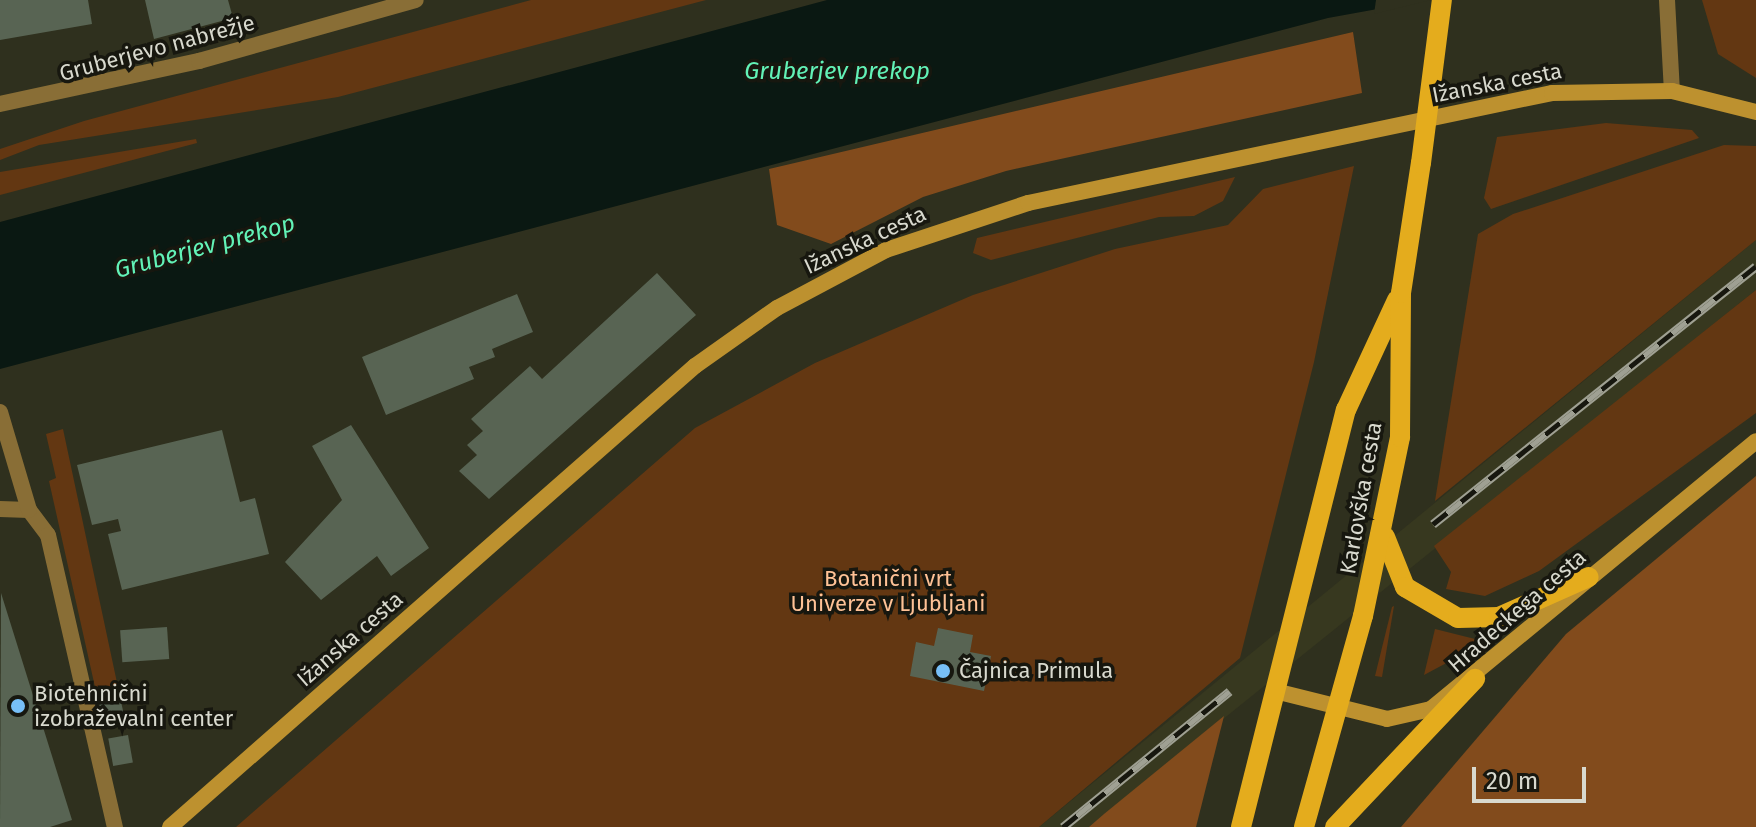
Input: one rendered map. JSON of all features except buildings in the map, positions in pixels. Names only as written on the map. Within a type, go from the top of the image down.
[{"type":"main road","name":"Karlovška cesta","points":[[1304,827],[1339,708],[1384,521],[1400,437],[1401,293],[1442,0]]},
{"type":"main road","name":"Ižanska cesta","points":[[170,827],[695,366],[847,269],[972,218],[1204,164],[1552,93],[1672,91],[1756,112]]},
{"type":"main road","name":"Karlovška cesta","points":[[1241,827],[1346,410],[1401,293]]},
{"type":"main road","name":"Hradeckega cesta","points":[[1275,691],[1339,708],[1410,718],[1475,679],[1589,577],[1756,441]]},
{"type":"main road","points":[[1384,521],[1394,572],[1445,615],[1499,617],[1589,577]]},
{"type":"main road","points":[[1335,827],[1475,679]]},
{"type":"street","name":"Gruberjevo nabrežje","points":[[0,104],[186,64],[416,0]]},
{"type":"street","points":[[1667,0],[1672,91]]},
{"type":"street","points":[[0,412],[29,510],[53,551],[115,827]]},
{"type":"street","points":[[0,509],[29,510]]},
{"type":"shaded area","points":[[1353,32],[1362,93],[1006,171],[923,197],[831,244],[777,225],[769,169]]},
{"type":"shaded area","points":[[1756,240],[1756,290],[1089,827],[1039,827]]},
{"type":"shaded area","points":[[1756,476],[1756,827],[1401,827],[1566,634]]},
{"type":"shaded area","points":[[1224,716],[1196,827],[1089,827],[1104,814]]},
{"type":"green space","points":[[531,0],[706,0],[338,97],[39,145],[0,160],[0,149],[84,121]]},
{"type":"green space","points":[[1702,0],[1756,0],[1756,78],[1718,54]]},
{"type":"green space","points":[[1606,123],[1692,130],[1699,138],[1491,209],[1484,198],[1497,137]]},
{"type":"green space","points":[[196,139],[197,143],[0,195],[0,172]]},
{"type":"green space","points":[[1724,145],[1756,146],[1756,240],[1435,501],[1478,234],[1513,214]]},
{"type":"green space","name":"Botanični vrt Univerze v Ljubljani","points":[[1354,166],[1314,362],[1240,658],[1039,827],[236,827],[695,428],[815,363],[973,295],[1115,249],[1228,225],[1263,189]]},
{"type":"green space","points":[[1235,177],[1223,201],[1194,216],[1159,217],[991,260],[973,253],[977,238]]},
{"type":"green space","points":[[1756,290],[1756,413],[1539,571],[1485,596],[1446,589],[1451,572],[1434,546]]},
{"type":"green space","points":[[63,429],[119,692],[97,696],[49,481],[56,478],[46,434]]},
{"type":"green space","points":[[1392,607],[1382,677],[1375,676]]},
{"type":"green space","points":[[1435,629],[1479,640],[1480,645],[1424,675]]},
{"type":"water","name":"Gruberjev prekop","points":[[827,0],[1427,0],[1328,18],[0,369],[0,222]]},
{"type":"pier","points":[[1376,0],[1431,0],[1374,14]]},
{"type":"railway","points":[[1433,524],[1756,266]]},
{"type":"railway","points":[[1063,827],[1230,691]]},
{"type":"place","name":"Čajnica Primula","points":[[943,671]]},
{"type":"place","name":"Biotehnični izobraževalni center","points":[[18,706]]}]
